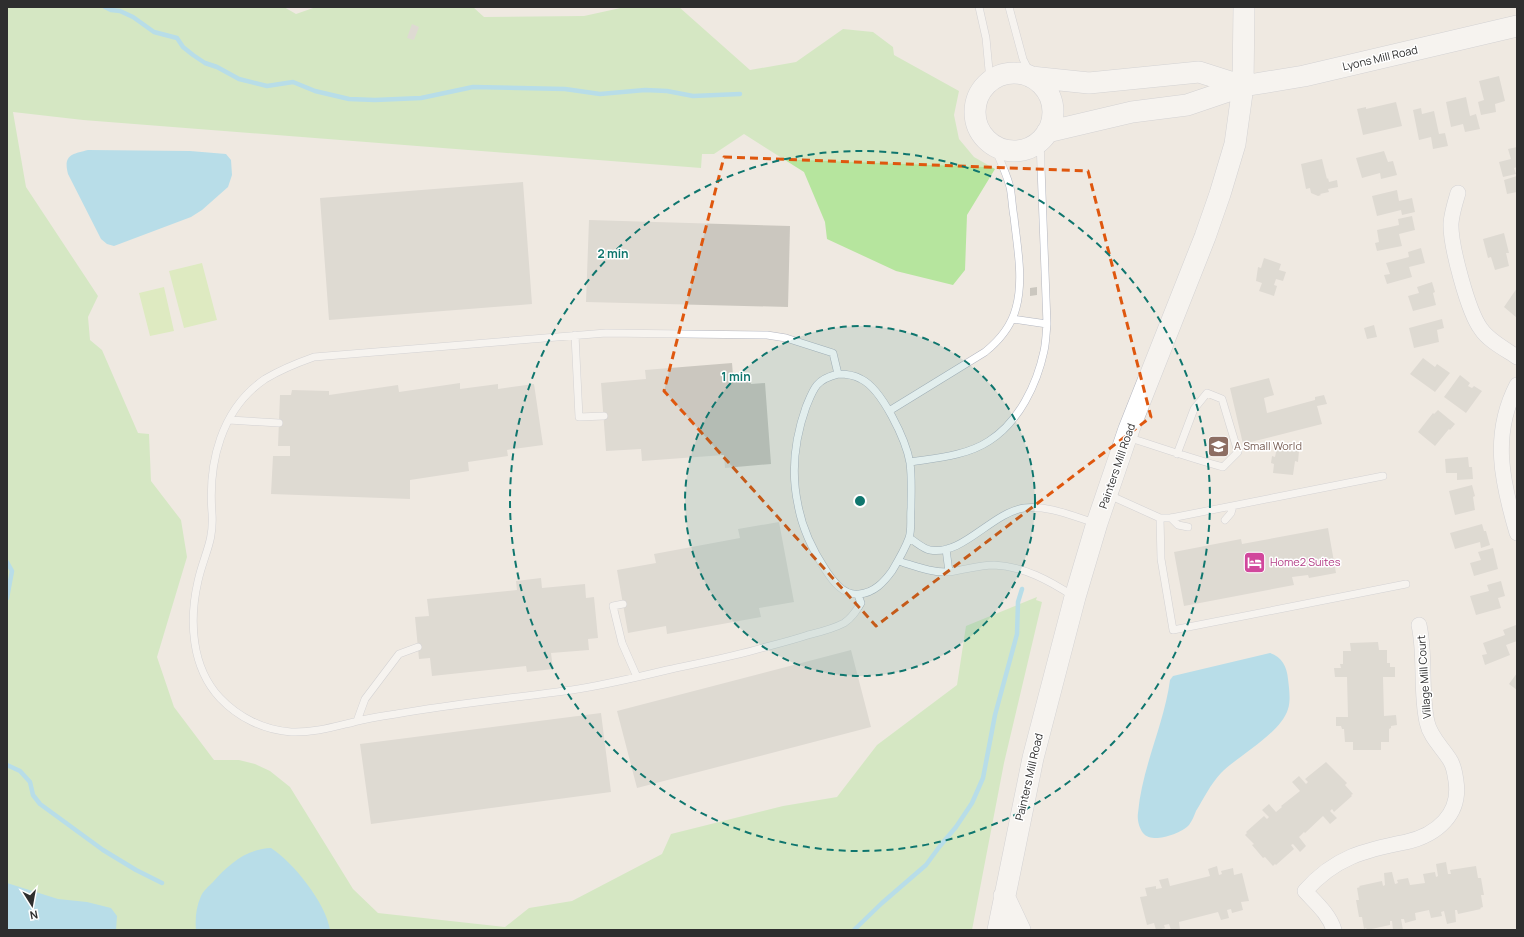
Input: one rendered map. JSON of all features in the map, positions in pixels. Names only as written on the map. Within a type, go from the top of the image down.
[{"type":"main road","name":"Painters Mill Road","points":[[998,930],[1032,758],[1075,597],[1107,494],[1127,437],[1156,360],[1185,290],[1220,194],[1235,144],[1243,86],[1244,7]]},
{"type":"main road","name":"Lyons Mill Road","points":[[993,144],[1005,149],[1026,149],[1044,136],[1132,112],[1187,105],[1243,86],[1304,76],[1517,26]]},
{"type":"main road","name":"Lyons Mill Road","points":[[990,81],[1012,73],[1032,77],[1089,83],[1199,72],[1243,86]]},
{"type":"main road","points":[[1032,77],[1041,84],[1051,98],[1053,116],[1044,136]]},
{"type":"main road","points":[[990,81],[977,99],[975,113],[978,127],[993,144]]},
{"type":"main road","points":[[1004,896],[1020,930]]},
{"type":"street","points":[[1458,193],[1452,209],[1452,240],[1474,317],[1481,330],[1493,341],[1517,357]]},
{"type":"street","points":[[1517,385],[1511,396],[1504,417],[1501,440],[1501,469],[1507,499],[1517,532]]},
{"type":"street","name":"Village Mill Court","points":[[1334,930],[1322,909],[1306,891],[1317,878],[1335,864],[1353,856],[1388,845],[1422,838],[1437,829],[1450,815],[1455,803],[1457,789],[1454,772],[1450,761],[1434,740],[1427,724],[1423,682],[1423,642],[1419,625]]},
{"type":"lane","points":[[979,7],[986,38],[990,81]]},
{"type":"lane","points":[[1009,7],[1023,59],[1032,77]]},
{"type":"lane","points":[[910,462],[954,455],[989,441],[1006,427],[1020,410],[1038,371],[1044,350],[1047,324],[1044,136]]},
{"type":"lane","points":[[889,411],[985,352],[1005,333],[1012,319],[1016,307],[1019,273],[1016,231],[1010,188],[1004,169],[993,144]]},
{"type":"lane","points":[[1012,319],[1047,324]]},
{"type":"lane","points":[[838,374],[833,353],[786,338],[773,336],[606,333],[314,357],[295,364],[265,379],[251,391],[239,404],[220,439],[213,461],[210,496],[212,532],[198,581],[194,605],[193,626],[199,664],[207,680],[218,695],[235,712],[252,722],[271,728],[289,732],[306,732],[327,729],[357,721],[398,713],[581,688],[739,655],[842,625],[851,618],[861,603],[858,595]]},
{"type":"lane","points":[[575,335],[579,417],[604,416]]},
{"type":"lane","points":[[838,374],[846,374],[861,379],[870,385],[889,411],[900,434],[910,462],[911,496],[909,538],[898,561],[885,580],[874,590],[858,595],[844,591],[831,579],[812,547],[803,525],[795,491],[794,477],[797,439],[808,401],[816,386],[827,377],[838,374]]},
{"type":"lane","points":[[1127,437],[1177,454],[1223,467],[1238,452],[1222,399],[1207,393],[1194,408],[1177,454]]},
{"type":"lane","points":[[229,420],[279,423]]},
{"type":"lane","points":[[1107,494],[1160,518],[1171,518],[1383,476]]},
{"type":"lane","points":[[1225,520],[1231,513],[1233,506]]},
{"type":"lane","points":[[909,538],[929,550],[951,548],[991,522],[1023,508],[1041,508],[1098,523]]},
{"type":"lane","points":[[1160,518],[1161,560],[1173,630],[1406,584]]},
{"type":"lane","points":[[1171,518],[1178,525],[1188,527]]},
{"type":"lane","points":[[946,549],[949,572]]},
{"type":"lane","points":[[898,561],[935,571],[949,572],[980,566],[996,565],[1014,568],[1050,581],[1075,597]]},
{"type":"lane","points":[[623,604],[613,606],[622,644],[637,677]]},
{"type":"lane","points":[[357,721],[365,699],[399,654],[418,647]]},
{"type":"highlighted area","points":[[724,157],[1088,171],[1151,417],[876,626],[664,391]]},
{"type":"green space","points":[[7,7],[284,7],[296,14],[316,7],[473,7],[484,17],[584,16],[625,7],[679,7],[750,70],[796,62],[843,29],[873,32],[893,47],[894,55],[959,91],[954,115],[959,139],[974,157],[995,169],[967,215],[965,270],[953,285],[896,271],[827,239],[825,222],[804,172],[744,134],[714,154],[702,154],[701,168],[83,120],[13,112],[26,187],[98,296],[88,317],[90,340],[102,350],[138,433],[149,434],[151,481],[181,520],[187,557],[157,657],[174,707],[214,760],[239,760],[255,764],[270,771],[290,787],[353,889],[378,913],[505,927],[529,908],[572,901],[662,854],[671,834],[783,806],[837,797],[877,745],[957,685],[966,626],[1037,597],[1036,600],[1042,602],[1004,763],[972,930],[7,930]]},
{"type":"green space","points":[[202,263],[217,320],[184,328],[169,271]]},
{"type":"green space","points":[[164,287],[174,331],[150,336],[139,293]]},
{"type":"water","points":[[88,150],[190,151],[226,154],[231,160],[232,175],[228,187],[202,210],[191,217],[114,246],[107,244],[101,239],[68,174],[67,163],[70,156]]},
{"type":"water","points":[[1270,653],[1281,660],[1287,675],[1289,702],[1284,718],[1277,727],[1259,743],[1221,773],[1210,787],[1191,822],[1186,828],[1174,834],[1160,838],[1149,837],[1143,833],[1140,829],[1138,821],[1140,796],[1163,713],[1170,680],[1173,676]]},
{"type":"water","points":[[271,848],[289,863],[307,884],[322,908],[330,930],[196,930],[198,904],[206,889],[225,869],[246,854]]},
{"type":"water","points":[[7,883],[58,899],[87,902],[111,908],[117,916],[116,930],[7,930]]},
{"type":"building","points":[[412,24],[419,27],[414,40],[407,38]]},
{"type":"building","points":[[1499,76],[1505,101],[1495,104],[1496,112],[1481,115],[1478,102],[1484,100],[1479,81]]},
{"type":"building","points":[[1466,97],[1470,116],[1476,114],[1480,129],[1465,132],[1463,124],[1451,127],[1446,102]]},
{"type":"building","points":[[1396,102],[1402,126],[1363,135],[1357,109],[1366,107],[1366,109]]},
{"type":"building","points":[[1421,108],[1422,114],[1434,111],[1439,134],[1445,133],[1448,146],[1433,149],[1431,137],[1419,140],[1413,110]]},
{"type":"building","points":[[1517,147],[1517,167],[1514,168],[1516,174],[1503,177],[1499,162],[1511,159],[1508,149]]},
{"type":"building","points":[[1384,151],[1388,162],[1393,161],[1397,175],[1381,179],[1380,173],[1362,178],[1356,158]]},
{"type":"building","points":[[1322,159],[1327,179],[1328,178],[1329,182],[1337,180],[1338,187],[1328,189],[1329,192],[1318,196],[1311,193],[1310,188],[1306,189],[1301,164]]},
{"type":"building","points":[[1517,176],[1517,192],[1507,194],[1504,180]]},
{"type":"building","points":[[523,182],[532,304],[329,320],[320,198]]},
{"type":"building","points":[[1397,190],[1399,201],[1412,198],[1415,212],[1402,215],[1401,210],[1377,216],[1372,196]]},
{"type":"building","points":[[1412,216],[1415,230],[1399,234],[1402,246],[1377,251],[1375,243],[1379,242],[1377,230],[1399,225],[1398,219]]},
{"type":"building","points":[[589,220],[790,226],[788,307],[586,302]]},
{"type":"building","points":[[1504,233],[1509,253],[1506,253],[1509,266],[1495,270],[1491,257],[1488,258],[1483,239]]},
{"type":"building","points":[[1421,248],[1425,263],[1409,267],[1412,277],[1387,284],[1384,275],[1390,274],[1386,263],[1409,257],[1408,252]]},
{"type":"building","points":[[1264,258],[1281,264],[1279,270],[1286,272],[1283,281],[1276,279],[1274,285],[1277,286],[1274,296],[1259,291],[1262,283],[1256,281],[1258,267],[1261,268]]},
{"type":"building","points":[[1432,282],[1435,292],[1433,293],[1436,305],[1413,311],[1408,296],[1419,293],[1417,287]]},
{"type":"building","points":[[1037,287],[1037,295],[1030,296],[1030,288]]},
{"type":"building","points":[[1517,288],[1517,318],[1504,307]]},
{"type":"building","points":[[1442,319],[1444,328],[1437,330],[1439,342],[1414,348],[1409,328]]},
{"type":"building","points":[[1374,325],[1377,337],[1367,339],[1364,328]]},
{"type":"building","points":[[1423,358],[1435,367],[1437,364],[1450,373],[1435,392],[1410,374]]},
{"type":"building","points":[[732,363],[733,375],[750,374],[751,384],[765,383],[771,464],[725,468],[724,455],[642,461],[641,449],[606,451],[601,383],[646,379],[645,370]]},
{"type":"building","points":[[1460,375],[1470,383],[1468,386],[1472,388],[1474,386],[1482,391],[1466,413],[1444,397]]},
{"type":"building","points":[[1269,378],[1274,395],[1264,398],[1267,413],[1315,400],[1315,397],[1324,395],[1327,404],[1317,406],[1322,424],[1243,444],[1230,388]]},
{"type":"building","points":[[460,383],[460,389],[498,384],[498,389],[534,384],[543,445],[507,450],[508,456],[468,462],[469,471],[410,480],[410,499],[271,494],[273,456],[290,456],[290,446],[278,446],[280,395],[291,395],[292,390],[329,391],[329,395],[398,385],[399,392]]},
{"type":"building","points":[[1438,410],[1455,424],[1435,446],[1418,432],[1433,413],[1434,414]]},
{"type":"building","points":[[1277,447],[1299,451],[1298,462],[1295,461],[1293,475],[1273,473],[1274,464],[1271,463],[1272,456],[1275,457]]},
{"type":"building","points":[[1468,457],[1469,467],[1472,467],[1473,479],[1457,480],[1457,473],[1446,473],[1445,459]]},
{"type":"building","points":[[1472,485],[1475,496],[1473,497],[1475,510],[1455,515],[1449,491]]},
{"type":"building","points":[[779,522],[794,602],[759,608],[761,617],[667,634],[666,626],[628,633],[617,570],[656,563],[654,554],[740,538],[738,529]]},
{"type":"building","points":[[1482,524],[1484,531],[1486,531],[1490,545],[1481,548],[1480,542],[1455,549],[1450,533]]},
{"type":"building","name":"Home2 Suites","points":[[1328,528],[1336,573],[1309,578],[1308,575],[1292,577],[1294,585],[1184,606],[1174,552],[1241,539],[1242,544]]},
{"type":"building","points":[[1493,548],[1498,569],[1474,576],[1470,563],[1481,560],[1478,552]]},
{"type":"building","points":[[541,578],[542,588],[585,584],[586,598],[594,597],[598,638],[588,639],[589,650],[551,653],[553,669],[527,672],[526,666],[432,676],[430,658],[419,659],[415,617],[429,616],[427,599],[517,590],[516,581]]},
{"type":"building","points":[[1501,581],[1505,596],[1498,598],[1501,608],[1476,615],[1470,596],[1489,591],[1487,585]]},
{"type":"building","points":[[1516,625],[1517,641],[1506,645],[1510,655],[1485,665],[1482,655],[1487,654],[1483,643],[1505,635],[1503,630]]},
{"type":"building","points":[[1378,642],[1379,650],[1387,650],[1387,663],[1390,663],[1390,667],[1395,667],[1395,677],[1383,677],[1384,716],[1396,715],[1397,725],[1391,726],[1389,729],[1389,742],[1381,742],[1381,750],[1353,750],[1353,742],[1345,742],[1344,729],[1342,729],[1341,726],[1336,726],[1336,717],[1348,717],[1347,677],[1335,677],[1334,668],[1341,668],[1340,664],[1343,664],[1343,651],[1351,651],[1350,643]]},
{"type":"building","points":[[851,650],[871,727],[637,788],[617,711]]},
{"type":"building","points":[[1517,673],[1517,690],[1509,684]]},
{"type":"building","points":[[601,713],[611,792],[371,824],[360,744]]},
{"type":"building","points":[[1326,762],[1347,783],[1345,785],[1353,794],[1351,795],[1352,796],[1334,812],[1332,809],[1330,811],[1337,818],[1330,824],[1323,816],[1299,837],[1306,846],[1300,852],[1293,844],[1291,845],[1294,849],[1273,866],[1265,857],[1263,858],[1252,845],[1254,844],[1245,835],[1247,833],[1246,832],[1264,816],[1267,819],[1269,817],[1262,810],[1269,804],[1276,812],[1282,807],[1281,806],[1300,791],[1292,782],[1299,776],[1306,784],[1308,782],[1305,779]]},
{"type":"building","points":[[1446,862],[1448,874],[1451,874],[1450,870],[1476,866],[1478,878],[1481,878],[1484,895],[1481,895],[1483,907],[1480,908],[1481,909],[1458,914],[1457,910],[1455,910],[1456,922],[1447,924],[1444,911],[1441,912],[1442,916],[1431,918],[1429,910],[1415,913],[1416,920],[1405,923],[1404,919],[1401,919],[1403,930],[1393,930],[1392,921],[1390,921],[1390,925],[1367,930],[1366,928],[1364,929],[1362,917],[1359,917],[1356,900],[1359,900],[1357,888],[1360,887],[1359,886],[1382,881],[1383,886],[1385,885],[1384,873],[1392,872],[1395,884],[1398,883],[1397,880],[1408,878],[1410,885],[1425,883],[1423,874],[1435,872],[1436,877],[1438,876],[1436,864]]},
{"type":"building","points":[[1217,866],[1219,875],[1222,874],[1221,871],[1233,868],[1234,875],[1242,873],[1249,901],[1241,902],[1243,910],[1232,913],[1231,909],[1227,910],[1229,918],[1221,920],[1218,912],[1179,922],[1180,930],[1171,930],[1169,924],[1164,925],[1165,928],[1158,930],[1156,930],[1154,923],[1147,925],[1140,897],[1147,896],[1145,888],[1156,886],[1156,889],[1162,888],[1159,880],[1168,878],[1170,886],[1210,876],[1208,869]]},
{"type":"waterway","points":[[105,7],[111,10],[120,11],[133,17],[154,32],[177,38],[183,47],[205,63],[217,67],[239,79],[267,86],[293,82],[315,91],[349,99],[375,100],[421,98],[473,87],[565,89],[600,94],[645,90],[667,91],[693,96],[740,94]]},
{"type":"waterway","points":[[7,562],[12,571],[7,598]]},
{"type":"waterway","points":[[854,930],[882,903],[926,865],[956,827],[972,803],[983,778],[995,715],[1017,634],[1018,602],[1022,589]]},
{"type":"waterway","points":[[7,765],[20,771],[30,782],[33,795],[40,804],[103,850],[136,870],[162,883]]},
{"type":"place","name":"A Small World","points":[[1219,446]]},
{"type":"place","name":"Home2 Suites","points":[[1255,562]]}]
